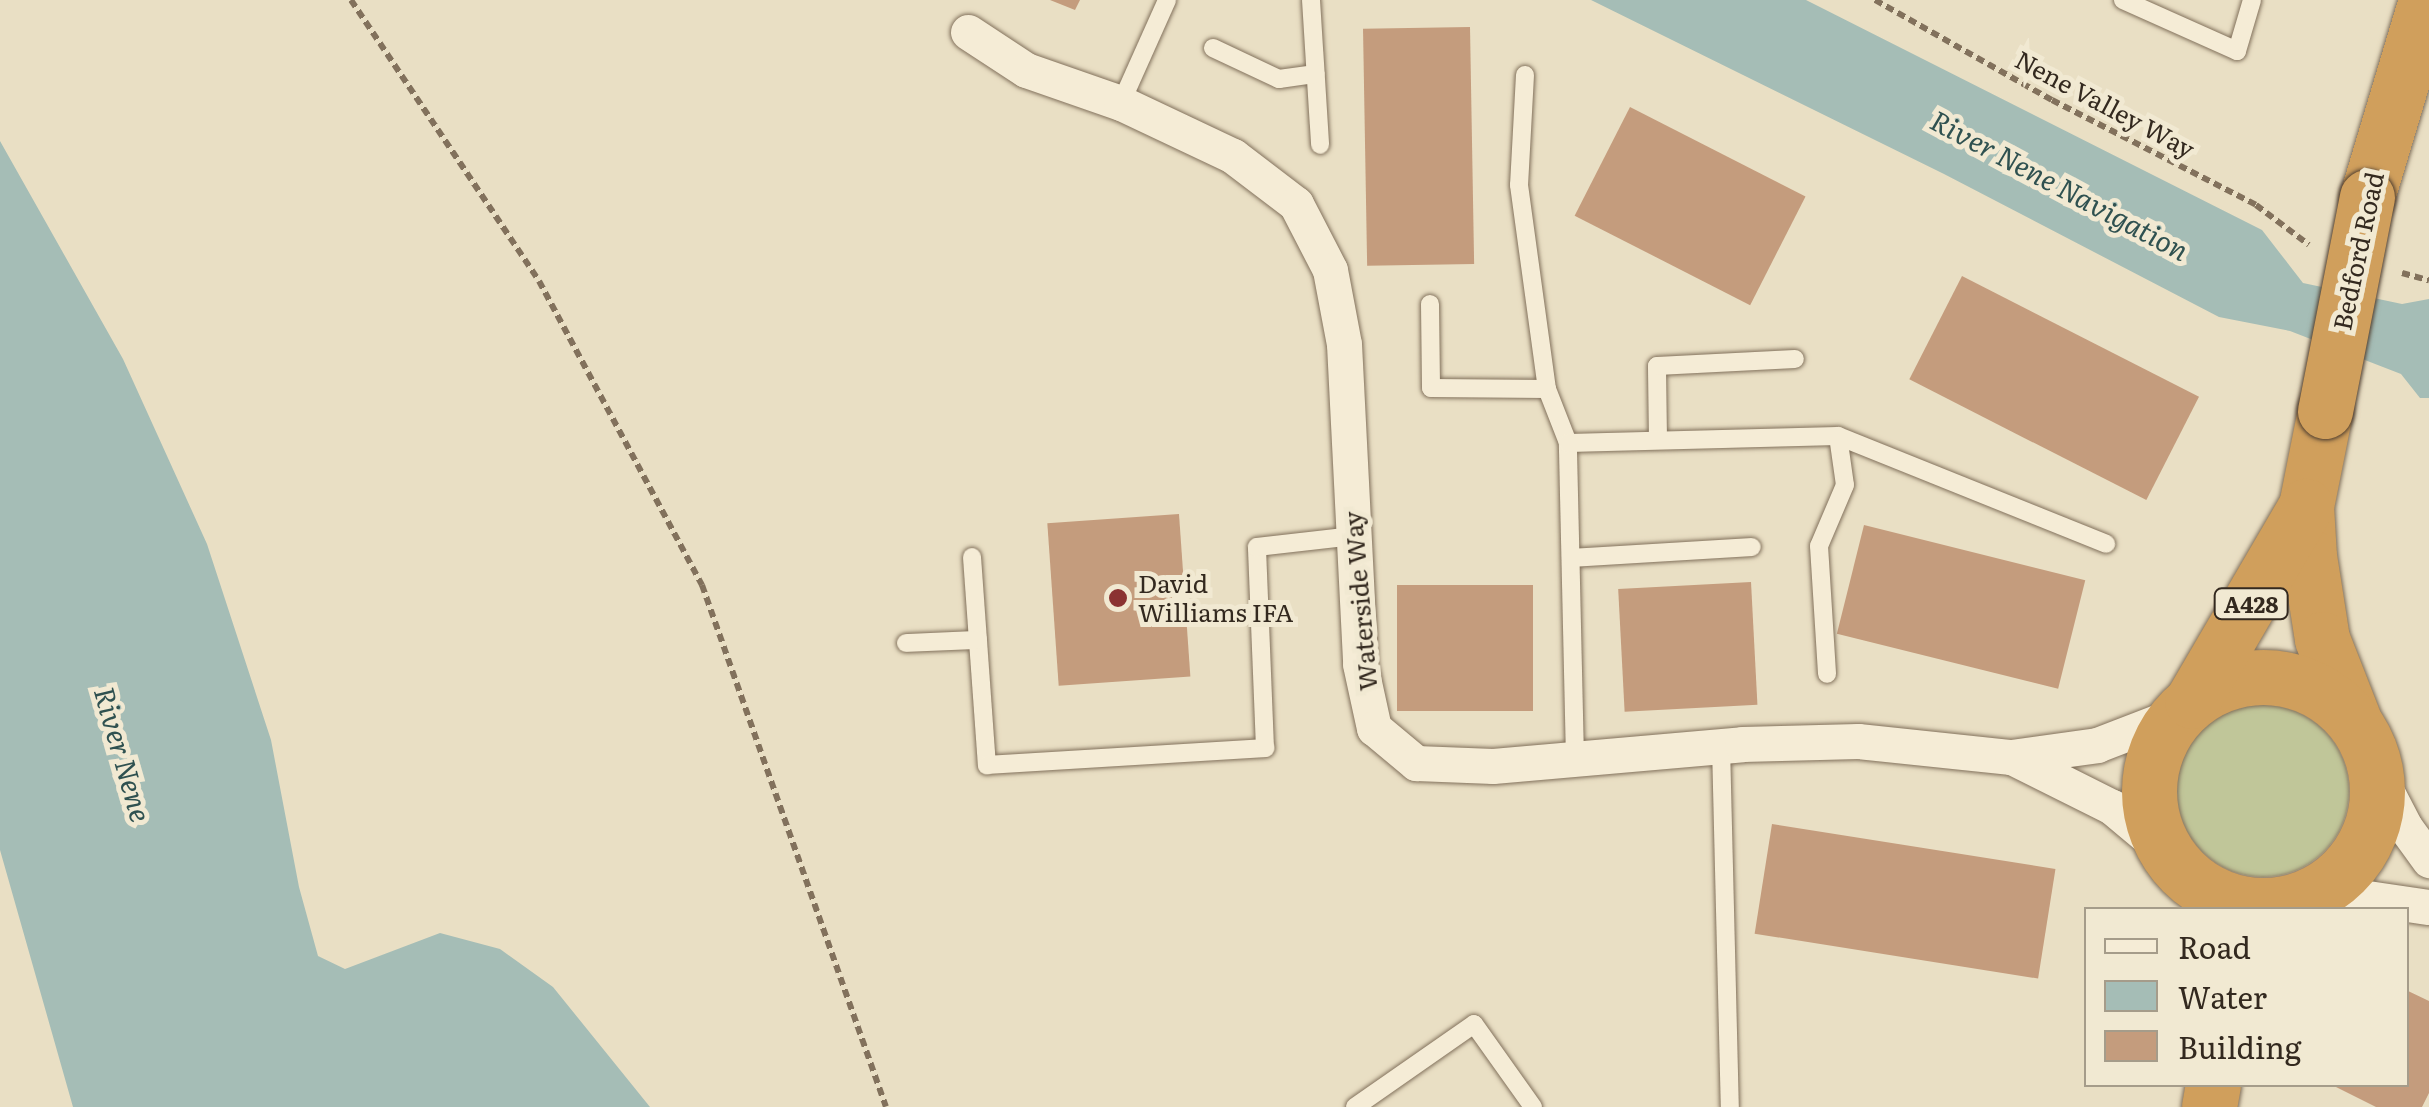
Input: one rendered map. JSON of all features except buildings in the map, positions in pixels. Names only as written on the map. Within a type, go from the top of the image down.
[{"type":"highway","name":"Bedford Road","points":[[2365,747],[2322,640],[2306,506],[2366,197],[2426,0]]},
{"type":"highway","name":"Bedford Road","points":[[2186,707],[2306,506]]},
{"type":"highway","points":[[2260,676],[2296,681],[2328,697],[2365,747],[2376,806],[2367,840],[2347,869],[2312,898],[2281,904],[2246,904],[2184,880],[2152,820],[2149,782],[2158,744],[2186,707],[2224,684],[2260,676]]},
{"type":"street","name":"Waterside Way","points":[[968,32],[1026,70],[1121,103],[1233,156],[1296,204],[1330,270],[1344,344],[1360,664],[1374,728],[1416,763],[1493,766],[1722,746],[1858,741],[2011,757],[2097,745],[2186,707]]},
{"type":"street","points":[[2365,747],[2405,827],[2429,860]]},
{"type":"street","name":"Waterside Way","points":[[2011,757],[2112,807],[2184,880]]},
{"type":"street","points":[[2312,898],[2429,907]]},
{"type":"lane","points":[[1121,103],[1168,0]]},
{"type":"lane","points":[[1311,0],[1320,145]]},
{"type":"lane","points":[[2123,0],[2237,51],[2252,0]]},
{"type":"lane","points":[[1213,48],[1280,79],[1316,74]]},
{"type":"lane","points":[[1525,76],[1519,185],[1547,389],[1568,443],[1575,759]]},
{"type":"lane","points":[[1430,304],[1431,388],[1547,389]]},
{"type":"lane","points":[[1658,440],[1658,366],[1795,359]]},
{"type":"lane","points":[[1568,443],[1838,436],[2106,544]]},
{"type":"lane","points":[[1826,674],[1819,546],[1844,485],[1838,436]]},
{"type":"lane","points":[[972,557],[987,766],[1265,748],[1258,548],[1354,536]]},
{"type":"lane","points":[[1571,558],[1752,547]]},
{"type":"lane","points":[[906,644],[978,640]]},
{"type":"lane","points":[[1722,746],[1730,1107]]},
{"type":"lane","points":[[1355,1107],[1474,1024],[1533,1107]]},
{"type":"path","points":[[351,0],[539,281],[702,586],[886,1107]]},
{"type":"path","name":"Nene Valley Way","points":[[1875,0],[2052,100],[2256,206],[2313,248]]},
{"type":"green space","points":[[2263,705],[2296,711],[2324,730],[2343,758],[2349,791],[2343,824],[2324,852],[2296,871],[2263,877],[2230,871],[2202,852],[2183,824],[2177,791],[2183,758],[2202,730],[2230,711]]},
{"type":"water","name":"River Nene Navigation","points":[[1591,0],[1806,0],[2262,230],[2303,283],[2402,304],[2429,299],[2429,398],[2420,398],[2401,374],[2290,331],[2219,317],[1944,174]]},
{"type":"water","name":"River Nene","points":[[0,141],[123,359],[207,544],[271,740],[299,887],[318,956],[345,969],[440,933],[500,949],[553,987],[650,1107],[73,1107],[0,850]]},
{"type":"place","name":"David Williams IFA","points":[[1118,598]]}]
